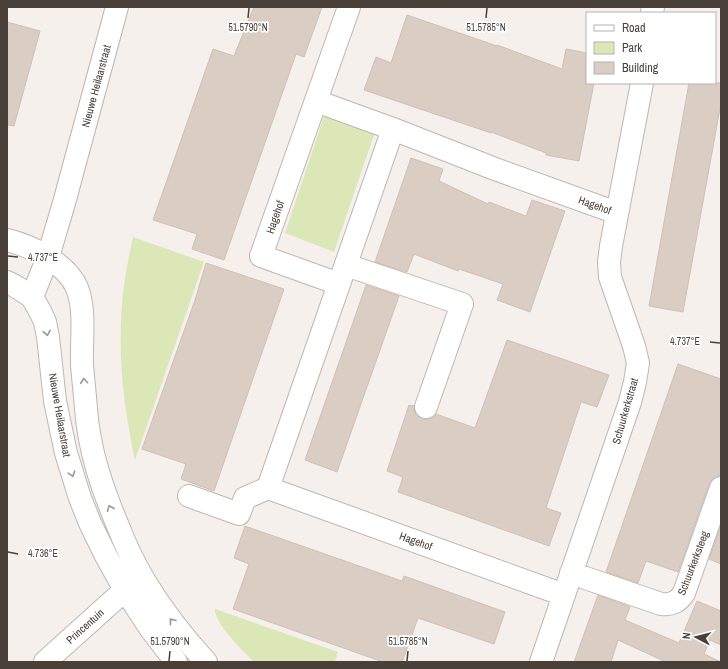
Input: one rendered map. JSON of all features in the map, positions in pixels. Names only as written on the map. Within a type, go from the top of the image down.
[{"type":"street","name":"Nieuwe Heilaarstraat","points":[[117,7],[64,203],[48,257],[32,297],[45,322],[55,401],[66,453],[80,498],[106,556],[134,585],[168,615],[206,662]]},
{"type":"street","name":"Hagehof","points":[[343,274],[261,256],[349,7]]},
{"type":"street","name":"Schuurkerkstraat","points":[[540,662],[630,402],[635,382],[638,363],[634,346],[610,277],[609,262],[610,246],[642,84]]},
{"type":"street","name":"Hagehof","points":[[316,101],[393,129],[488,167],[617,213]]},
{"type":"street","points":[[189,496],[240,514],[245,498],[268,488],[393,129]]},
{"type":"street","points":[[7,240],[29,247],[48,257]]},
{"type":"street","name":"Nieuwe Heilaarstraat","points":[[48,257],[70,276],[77,287],[82,308],[82,363],[87,417],[93,453],[101,484],[125,542],[134,585],[150,628],[176,662]]},
{"type":"street","points":[[343,274],[462,304],[426,407]]},
{"type":"street","points":[[7,282],[32,297]]},
{"type":"street","name":"Hagehof","points":[[268,488],[564,595]]},
{"type":"street","name":"Schuurkerksteeg","points":[[571,573],[661,604],[668,605],[674,603],[680,599],[684,593],[721,488]]},
{"type":"street","name":"Princentuin","points":[[45,662],[134,585]]},
{"type":"green space","points":[[324,116],[375,132],[334,252],[285,233]]},
{"type":"green space","points":[[133,237],[204,262],[135,460],[124,398],[121,357],[121,315],[127,266]]},
{"type":"green space","points":[[215,609],[338,652],[335,662],[254,662],[224,629],[219,622]]},
{"type":"building","points":[[254,7],[322,7],[304,57],[296,54],[224,260],[192,249],[197,234],[153,220],[213,49],[234,56]]},
{"type":"building","points":[[407,15],[497,45],[562,69],[566,49],[586,53],[586,84],[594,84],[579,161],[546,155],[546,153],[491,132],[364,90],[376,57],[391,63]]},
{"type":"building","points":[[7,22],[40,31],[14,126],[7,125]]},
{"type":"building","points":[[721,83],[721,103],[683,312],[649,306],[689,84]]},
{"type":"building","points":[[411,158],[443,169],[439,181],[488,204],[489,202],[526,216],[532,200],[565,211],[530,312],[497,300],[503,284],[459,269],[458,271],[414,254],[407,272],[375,262]]},
{"type":"building","points":[[206,263],[284,289],[214,491],[181,479],[186,464],[142,449],[195,300]]},
{"type":"building","points":[[366,285],[399,296],[337,472],[305,460]]},
{"type":"building","points":[[507,340],[609,375],[597,407],[581,402],[546,508],[561,513],[549,546],[398,492],[403,477],[387,471],[409,405],[414,406],[416,415],[422,419],[429,419],[434,417],[436,414],[475,428]]},
{"type":"building","points":[[678,364],[721,379],[721,476],[713,478],[709,484],[678,572],[646,561],[638,583],[606,572]]},
{"type":"building","points":[[245,526],[402,581],[404,576],[505,612],[494,644],[418,618],[402,662],[383,662],[233,609],[249,564],[234,558]]},
{"type":"building","points":[[721,526],[721,564],[709,559]]},
{"type":"building","points":[[598,595],[630,607],[625,620],[679,643],[697,601],[721,611],[721,645],[710,640],[704,654],[721,662],[666,662],[618,640],[611,662],[574,662]]}]
